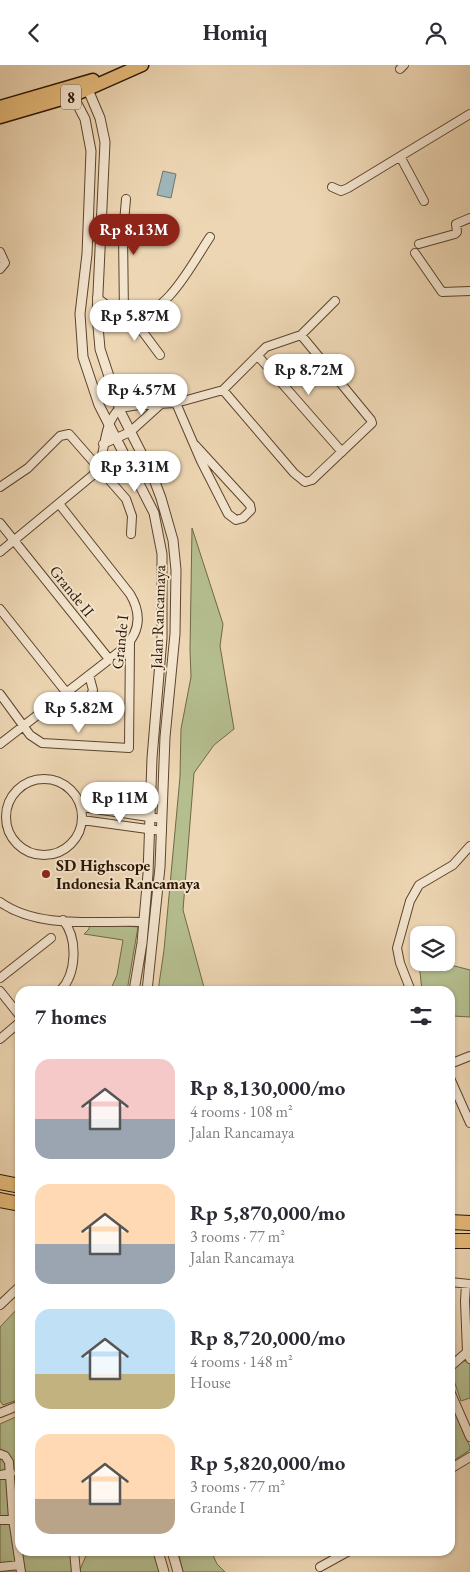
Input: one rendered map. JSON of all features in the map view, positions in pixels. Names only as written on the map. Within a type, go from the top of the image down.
[{"type":"highway","name":"8","points":[[87,86],[118,68],[141,66]]},
{"type":"highway","name":"8","points":[[0,117],[141,66]]},
{"type":"highway","name":"8","points":[[0,107],[71,92]]},
{"type":"highway","points":[[455,1222],[470,1223]]},
{"type":"highway","points":[[455,1241],[470,1241]]},
{"type":"street","name":"Jalan Rancamaya","points":[[87,86],[100,118],[105,142],[98,298],[100,349],[112,390],[162,498],[175,554],[176,626],[165,737],[159,888],[148,986]]},
{"type":"street","name":"Jalan Rancamaya","points":[[71,92],[85,119],[91,151],[88,246],[80,314],[81,344],[88,378],[108,424],[154,513],[162,554],[162,638],[152,757],[150,829],[144,922],[135,986]]},
{"type":"street","points":[[332,187],[341,191],[401,158],[470,113]]},
{"type":"street","points":[[401,158],[424,201]]},
{"type":"street","points":[[126,199],[123,234],[128,315]]},
{"type":"street","points":[[419,244],[455,234],[457,232],[456,224],[470,218]]},
{"type":"street","points":[[128,315],[151,312],[163,303],[210,237]]},
{"type":"street","points":[[0,252],[4,263],[0,269]]},
{"type":"street","points":[[415,253],[442,292],[470,291]]},
{"type":"street","points":[[98,298],[128,315],[160,355]]},
{"type":"street","points":[[0,552],[60,505],[89,479],[98,466],[108,424],[120,408],[176,403],[223,390],[271,344],[301,335],[335,301]]},
{"type":"street","points":[[223,390],[294,473],[305,482],[312,480],[371,426],[372,420],[301,335]]},
{"type":"street","points":[[258,356],[342,452]]},
{"type":"street","points":[[103,443],[130,432],[162,403]]},
{"type":"street","points":[[176,403],[195,445],[228,514],[236,520],[244,518],[250,509],[250,505],[195,445]]},
{"type":"street","points":[[0,487],[28,468],[63,435],[69,434],[98,466],[129,506],[132,516],[131,534]]},
{"type":"street","name":"Grande I","points":[[24,725],[30,735],[42,743],[129,749],[130,642],[138,626],[138,613],[134,601],[60,505]]},
{"type":"street","name":"Grande II","points":[[0,523],[109,659]]},
{"type":"street","points":[[0,609],[66,691]]},
{"type":"street","points":[[0,745],[130,642]]},
{"type":"street","points":[[58,698],[89,700],[93,689],[89,675]]},
{"type":"street","points":[[0,694],[24,725]]},
{"type":"street","points":[[48,778],[60,781],[78,797],[82,807],[82,820],[81,831],[70,845],[54,855],[42,856],[30,853],[20,847],[9,832],[6,814],[9,802],[15,791],[24,783],[48,778]]},
{"type":"street","points":[[82,807],[162,819]]},
{"type":"street","points":[[82,820],[162,831]]},
{"type":"street","points":[[409,986],[400,963],[397,948],[410,901],[419,885],[454,865],[470,846]]},
{"type":"street","points":[[2,907],[28,916],[63,920],[144,922]]},
{"type":"street","points":[[63,920],[71,934],[73,957],[68,981],[64,986]]},
{"type":"street","points":[[0,978],[51,938]]},
{"type":"street","points":[[0,991],[15,1010]]},
{"type":"street","points":[[0,1039],[15,1026]]},
{"type":"street","points":[[455,1062],[470,1056]]},
{"type":"street","points":[[455,1089],[470,1123]]},
{"type":"street","points":[[455,1283],[468,1284],[465,1301],[469,1355],[455,1364]]},
{"type":"street","points":[[0,1305],[15,1291]]},
{"type":"street","points":[[455,1402],[470,1437]]},
{"type":"street","points":[[0,1413],[15,1407]]},
{"type":"street","points":[[0,1454],[7,1458],[15,1504]]},
{"type":"street","points":[[455,1466],[470,1457]]},
{"type":"street","points":[[0,1475],[11,1473]]},
{"type":"street","points":[[0,1520],[15,1519]]},
{"type":"street","points":[[0,1567],[20,1569],[19,1556]]},
{"type":"street","points":[[74,1556],[76,1572]]},
{"type":"street","points":[[159,1556],[164,1572]]},
{"type":"street","points":[[173,1556],[178,1572]]},
{"type":"street","points":[[320,1567],[340,1556]]},
{"type":"green space","points":[[192,528],[223,624],[220,646],[234,729],[214,745],[194,773],[183,910],[204,986],[159,986],[164,950],[180,777],[181,729],[191,677]]},
{"type":"green space","points":[[90,923],[138,927],[128,986],[112,986],[117,975],[123,940],[84,934],[89,929]]},
{"type":"green space","points":[[455,966],[470,970],[470,1017],[455,1016],[455,986],[421,986],[420,971],[455,971]]},
{"type":"green space","points":[[15,1311],[15,1401],[3,1405],[0,1401],[0,1327]]},
{"type":"green space","points":[[470,1358],[470,1398],[461,1401],[455,1384],[455,1366]]},
{"type":"green space","points":[[455,1411],[470,1447],[470,1450],[455,1460]]},
{"type":"green space","points":[[15,1417],[15,1556],[78,1556],[72,1572],[0,1572],[0,1424]]},
{"type":"green space","points":[[86,1556],[156,1556],[162,1572],[79,1572]]},
{"type":"green space","points":[[179,1556],[213,1556],[217,1564],[225,1572],[183,1572]]},
{"type":"water","points":[[163,171],[176,174],[171,198],[157,195]]},
{"type":"place","name":"SD Highscope Indonesia Rancamaya","points":[[46,874]]}]
